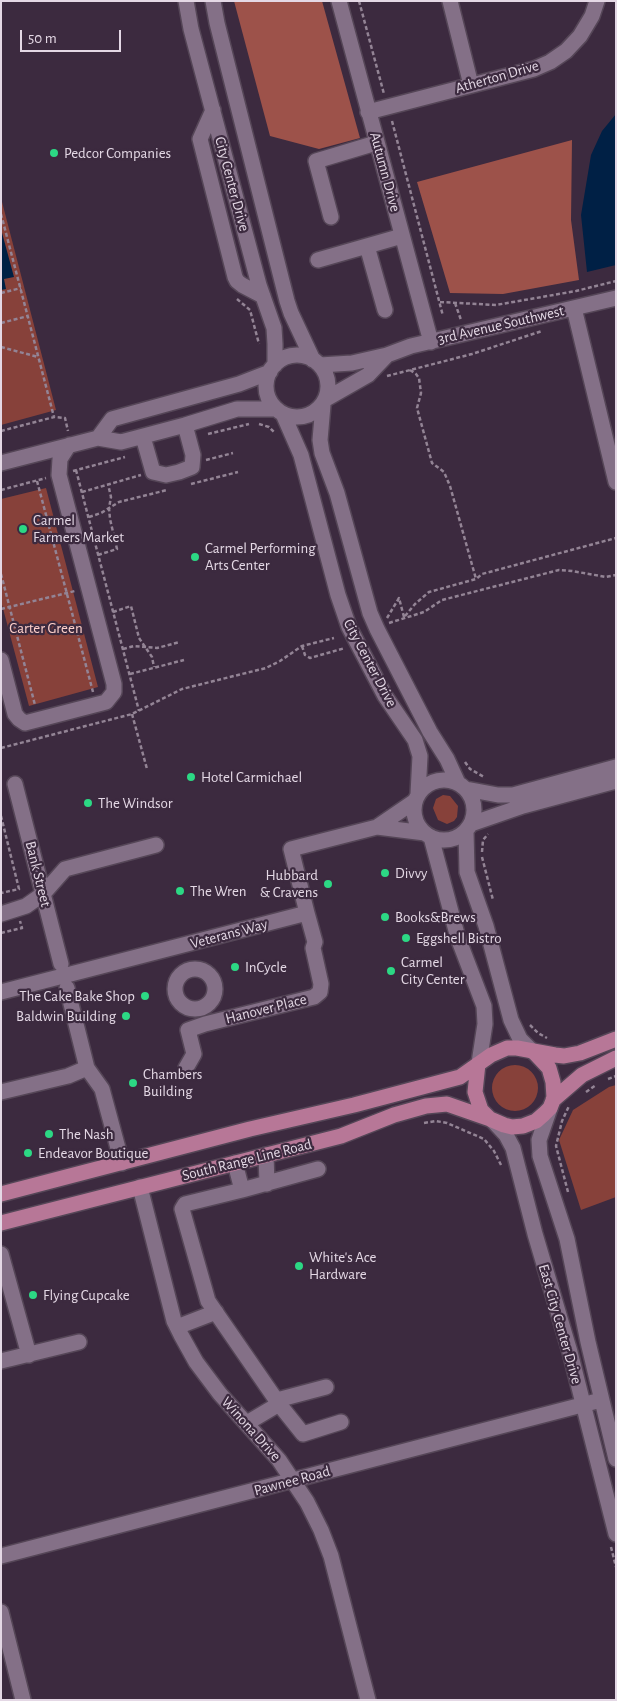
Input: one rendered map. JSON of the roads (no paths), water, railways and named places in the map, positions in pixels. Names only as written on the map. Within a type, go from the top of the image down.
[{"type":"main road","points":[[616,1039],[580,1053],[555,1056],[517,1048],[507,1048],[496,1052],[478,1064],[475,1085],[476,1097],[481,1110],[492,1120],[512,1127],[523,1126],[536,1120],[582,1076],[616,1058]]},
{"type":"main road","points":[[534,1052],[546,1063],[552,1075],[554,1088],[551,1104]]},
{"type":"main road","name":"South Range Line Road","points":[[1,1194],[250,1129],[447,1081],[464,1075],[478,1064]]},
{"type":"main road","name":"South Range Line Road","points":[[1,1223],[340,1136],[394,1115],[432,1105],[447,1104],[492,1120]]},
{"type":"street","name":"City Center Drive","points":[[186,1],[191,29],[263,296],[272,322],[275,336],[272,369]]},
{"type":"street","name":"City Center Drive","points":[[213,1],[287,301],[291,313],[317,362]]},
{"type":"street","name":"Autumn Drive","points":[[339,1],[431,342]]},
{"type":"street","points":[[450,1],[471,85]]},
{"type":"street","name":"Atherton Drive","points":[[368,112],[534,69],[550,62],[566,51],[580,36],[592,16],[597,1]]},
{"type":"street","points":[[191,29],[217,22]]},
{"type":"street","points":[[213,110],[200,139],[235,277],[237,282],[263,296]]},
{"type":"street","points":[[331,217],[316,161],[376,143]]},
{"type":"street","points":[[318,260],[402,236]]},
{"type":"street","points":[[367,246],[385,310]]},
{"type":"street","name":"3rd Avenue Southwest","points":[[317,362],[352,363],[387,355],[411,346],[616,298]]},
{"type":"street","points":[[574,308],[616,482]]},
{"type":"street","name":"3rd Avenue Southwest","points":[[325,402],[368,375],[387,355]]},
{"type":"street","points":[[1,463],[98,438],[121,442],[143,437],[237,409],[279,411],[291,417],[301,418],[309,415],[325,402],[329,389],[326,373],[317,362],[305,356],[286,357],[272,369],[239,384],[112,419],[98,438]]},
{"type":"street","points":[[272,369],[266,385],[267,394],[279,411]]},
{"type":"street","name":"City Center Drive","points":[[325,402],[320,440],[322,453],[337,493],[370,612],[430,732],[462,786]]},
{"type":"street","name":"City Center Drive","points":[[279,411],[301,455],[348,626],[385,696],[414,740],[420,756],[417,798]]},
{"type":"street","points":[[143,437],[153,472],[166,475],[179,472],[192,467],[194,455],[185,425]]},
{"type":"street","points":[[1,660],[15,714],[25,722],[106,702],[114,692],[114,684],[59,475],[60,458],[69,445]]},
{"type":"street","points":[[308,913],[291,849],[376,827],[417,798],[424,787],[431,782],[449,780],[462,786],[498,795],[513,796],[616,767]]},
{"type":"street","points":[[376,827],[428,835],[445,840],[452,839],[468,828],[523,806],[616,782]]},
{"type":"street","name":"Bank Street","points":[[15,784],[61,964]]},
{"type":"street","points":[[462,786],[472,797],[474,807],[474,817],[468,828],[467,872],[491,944],[511,1020],[520,1039],[534,1052]]},
{"type":"street","points":[[417,798],[415,816],[420,828],[428,835],[458,938],[484,1006],[485,1024],[478,1064]]},
{"type":"street","points":[[1,914],[26,906],[43,894],[65,869],[156,845]]},
{"type":"street","name":"Veterans Way","points":[[1,992],[308,913]]},
{"type":"street","name":"Hanover Place","points":[[189,970],[197,969],[204,972],[211,977],[214,984],[213,999],[201,1009],[205,1024],[318,995],[321,984],[314,958],[313,934],[308,913]]},
{"type":"street","points":[[183,946],[189,970],[177,980],[175,995],[185,1007],[193,1010],[201,1009]]},
{"type":"street","points":[[67,988],[87,1068],[102,1089],[122,1163]]},
{"type":"street","points":[[186,1068],[194,1054],[188,1030],[205,1024]]},
{"type":"street","points":[[1,1092],[68,1076],[87,1068]]},
{"type":"street","name":"East City Center Drive","points":[[551,1104],[539,1140],[540,1156],[566,1240],[616,1459]]},
{"type":"street","name":"East City Center Drive","points":[[492,1120],[506,1135],[513,1148],[535,1234],[570,1352],[597,1474],[616,1534]]},
{"type":"street","points":[[266,1155],[267,1184]]},
{"type":"street","points":[[235,1163],[242,1190]]},
{"type":"street","points":[[318,1169],[183,1206],[208,1301],[278,1402],[303,1434],[341,1422]]},
{"type":"street","name":"Winona Drive","points":[[140,1188],[177,1327],[196,1362],[220,1394],[279,1460],[307,1502],[331,1556],[368,1700]]},
{"type":"street","points":[[1,1254],[29,1355]]},
{"type":"street","points":[[177,1327],[216,1312]]},
{"type":"street","points":[[1,1361],[79,1342]]},
{"type":"street","points":[[247,1422],[278,1402],[326,1387]]},
{"type":"street","name":"Pawnee Road","points":[[1,1556],[601,1400]]},
{"type":"street","points":[[597,1474],[616,1469]]},
{"type":"street","points":[[1,1612],[23,1700]]},
{"type":"water","points":[[616,114],[616,265],[587,272],[581,215],[591,155],[602,131]]},
{"type":"water","points":[[1,229],[14,277],[4,279],[6,289],[1,290]]},
{"type":"place","name":"Pedcor Companies","points":[[54,153]]},
{"type":"place","name":"Carmel Farmers Market","points":[[23,529]]},
{"type":"place","name":"Carmel Performing Arts Center","points":[[195,557]]},
{"type":"place","name":"Hotel Carmichael","points":[[191,777]]},
{"type":"place","name":"The Windsor","points":[[88,803]]},
{"type":"place","name":"Divvy","points":[[385,873]]},
{"type":"place","name":"Hubbard & Cravens","points":[[328,884]]},
{"type":"place","name":"The Wren","points":[[180,891]]},
{"type":"place","name":"Books&Brews","points":[[385,917]]},
{"type":"place","name":"Eggshell Bistro","points":[[406,938]]},
{"type":"place","name":"InCycle","points":[[235,967]]},
{"type":"place","name":"Carmel City Center","points":[[391,971]]},
{"type":"place","name":"The Cake Bake Shop","points":[[145,996]]},
{"type":"place","name":"Baldwin Building","points":[[126,1016]]},
{"type":"place","name":"Chambers Building","points":[[133,1083]]},
{"type":"place","name":"The Nash","points":[[49,1134]]},
{"type":"place","name":"Endeavor Boutique","points":[[28,1153]]},
{"type":"place","name":"White's Ace Hardware","points":[[299,1266]]},
{"type":"place","name":"Flying Cupcake","points":[[33,1295]]},
{"type":"park label","name":"Carter Green","points":[[46,628]]}]
